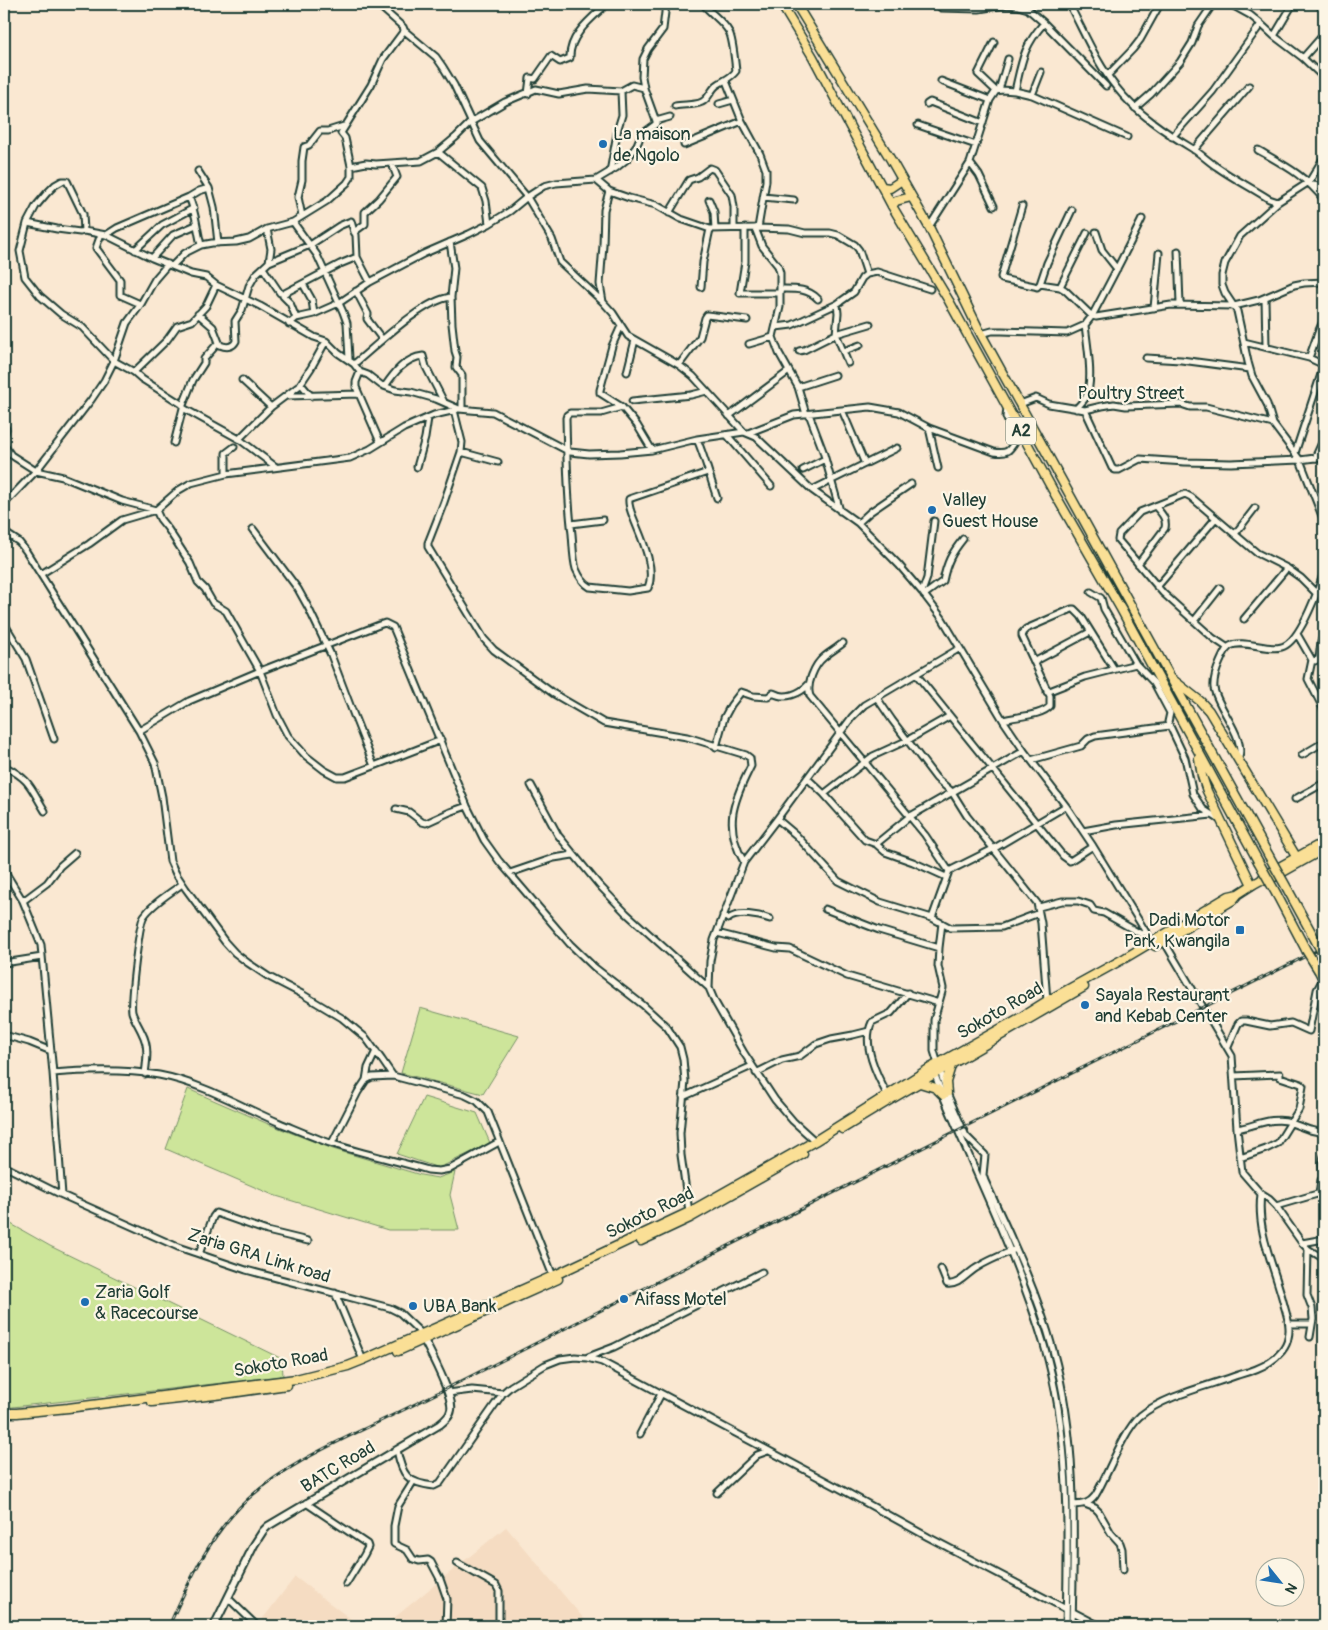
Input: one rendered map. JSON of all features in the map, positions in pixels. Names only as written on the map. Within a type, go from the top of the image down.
[{"type":"main road","name":"A2","points":[[780,4],[810,51],[892,206],[949,301],[1008,406],[1324,980]]},
{"type":"main road","name":"A2","points":[[796,4],[891,160],[929,227],[981,334],[1324,956]]},
{"type":"main road","points":[[882,187],[890,188],[902,180]]},
{"type":"main road","points":[[892,206],[896,201],[911,197]]},
{"type":"main road","points":[[1168,674],[1205,706],[1297,858]]},
{"type":"main road","points":[[1195,744],[1207,791],[1252,885]]},
{"type":"main road","points":[[1222,794],[1231,788]]},
{"type":"main road","points":[[1324,842],[1265,875],[1262,880],[1267,881],[1324,849]]},
{"type":"main road","name":"Sokoto Road","points":[[488,1308],[689,1212],[815,1141],[868,1106],[936,1069],[1047,1001],[1081,984],[1152,942],[1162,939],[1229,896],[1238,894],[1262,880]]},
{"type":"main road","points":[[936,1069],[952,1065],[1162,939]]},
{"type":"main road","points":[[920,1083],[936,1088],[945,1094],[946,1082],[952,1065]]},
{"type":"main road","name":"Sokoto Road","points":[[4,1418],[67,1413],[224,1394],[295,1384],[348,1371],[690,1218],[817,1146],[920,1083],[936,1069]]},
{"type":"main road","name":"Sokoto Road","points":[[4,1413],[68,1408],[296,1379],[348,1366],[423,1337]]},
{"type":"street","points":[[377,4],[403,27],[405,32],[438,60],[454,85],[480,141],[527,197],[552,240],[560,262],[604,302],[628,336],[679,365],[694,376],[746,432],[756,437],[812,490],[858,523],[899,565],[923,594],[942,618],[1003,720],[1093,846],[1152,942]]},
{"type":"street","points":[[528,94],[530,78],[535,79],[551,56],[560,62],[570,58],[570,53],[580,29],[607,4]]},
{"type":"street","points":[[289,324],[296,318],[314,314],[338,302],[370,282],[423,254],[489,224],[544,186],[556,183],[596,180],[610,172],[632,153],[642,138],[656,124],[644,88],[642,77],[643,59],[662,28],[666,4]]},
{"type":"street","points":[[675,106],[702,103],[717,84],[726,81],[736,71],[730,32],[703,4]]},
{"type":"street","points":[[1028,9],[1033,4],[1047,4]]},
{"type":"street","points":[[1069,4],[1108,75],[1135,108],[1172,137],[1217,167],[1269,199],[1278,202]]},
{"type":"street","points":[[1108,75],[1140,40],[1160,4]]},
{"type":"street","points":[[1135,108],[1151,94],[1180,62],[1192,43],[1198,26],[1213,4]]},
{"type":"street","points":[[1230,4],[1250,15],[1303,58],[1324,78]]},
{"type":"street","points":[[1274,36],[1293,4]]},
{"type":"street","points":[[1317,4],[1324,9]]},
{"type":"street","points":[[941,8],[1004,5],[1028,9],[1106,86]]},
{"type":"street","points":[[1015,91],[1027,45],[1044,23]]},
{"type":"street","points":[[1172,137],[1213,91],[1261,24]]},
{"type":"street","points":[[4,504],[36,471],[91,400],[104,381],[114,361],[124,328],[152,284],[170,265],[200,245],[242,241],[267,229],[293,222],[327,201],[348,183],[351,177],[351,166],[345,138],[341,133],[371,84],[386,54],[403,32],[405,32]]},
{"type":"street","points":[[1303,58],[1324,34]]},
{"type":"street","points":[[994,42],[978,74],[998,91],[1015,91],[1032,95],[1126,137]]},
{"type":"street","points":[[929,227],[970,163],[990,100],[998,91],[1008,59]]},
{"type":"street","points":[[1032,95],[1041,72]]},
{"type":"street","points":[[726,81],[742,121],[760,154],[766,170],[766,181],[757,228],[762,246],[778,266],[780,307],[773,337],[779,353],[798,387],[825,459],[841,512]]},
{"type":"street","points":[[942,81],[990,100]]},
{"type":"street","points":[[351,166],[366,163],[421,161],[438,152],[471,122],[506,102],[536,89],[559,94],[588,89],[621,91],[632,85],[644,88]]},
{"type":"street","points":[[1194,150],[1249,86]]},
{"type":"street","points":[[610,172],[622,115],[621,91]]},
{"type":"street","points":[[719,104],[733,100]]},
{"type":"street","points":[[927,104],[930,102],[983,123]]},
{"type":"street","points":[[656,121],[670,116]]},
{"type":"street","points":[[684,146],[742,121]]},
{"type":"street","points":[[918,124],[976,145]]},
{"type":"street","points":[[302,216],[298,197],[302,180],[304,148],[309,145],[320,131],[328,131],[345,126]]},
{"type":"street","points":[[1258,150],[1297,172],[1311,184],[1324,200]]},
{"type":"street","points":[[438,152],[482,188],[489,224]]},
{"type":"street","points":[[1324,157],[1311,184],[1278,202],[1240,236],[1225,263],[1222,275],[1222,286],[1238,315],[1250,369],[1267,404],[1273,424],[1300,460],[1324,521]]},
{"type":"street","points":[[354,232],[365,224],[364,215],[368,208],[379,199],[397,177],[394,163]]},
{"type":"street","points":[[970,163],[986,188],[994,206]]},
{"type":"street","points":[[669,212],[689,180],[698,177],[710,168],[715,170],[732,195],[734,227]]},
{"type":"street","points":[[198,171],[209,188],[214,206],[218,243]]},
{"type":"street","points":[[84,231],[83,214],[68,183],[66,180],[55,185],[36,206],[27,223],[20,251],[24,277],[51,306],[82,327],[114,361],[134,372],[183,407],[239,439],[276,467]]},
{"type":"street","points":[[596,180],[609,191],[656,204],[681,219],[712,229],[734,227],[757,228],[838,235],[855,245],[859,250],[867,274]]},
{"type":"street","points":[[1311,184],[1324,187]]},
{"type":"street","points":[[139,307],[138,303],[120,295],[120,280],[96,248],[104,235],[117,228],[209,188]]},
{"type":"street","points":[[604,302],[600,275],[604,210],[609,191]]},
{"type":"street","points":[[189,197],[194,208],[200,245]]},
{"type":"street","points":[[763,197],[794,200]]},
{"type":"street","points":[[1269,199],[1271,208]]},
{"type":"street","points":[[701,286],[703,262],[712,229],[714,212],[709,200]]},
{"type":"street","points":[[1022,206],[1001,277],[1002,280],[1034,286],[1040,284],[1060,288],[1092,316],[1096,317],[1180,304],[1192,306],[1234,306],[1265,298],[1294,285],[1324,282]]},
{"type":"street","points":[[135,250],[162,225],[194,208]]},
{"type":"street","points":[[1040,284],[1047,263],[1072,210]]},
{"type":"street","points":[[981,334],[992,331],[1067,333],[1085,325],[1092,316],[1142,219]]},
{"type":"street","points":[[198,314],[213,328],[220,346],[233,345],[236,342],[235,321],[242,310],[254,278],[263,268],[269,262],[310,245],[339,226],[351,221],[356,235],[357,257],[370,282]]},
{"type":"street","points":[[293,222],[310,245],[325,272],[347,323],[349,359]]},
{"type":"street","points":[[27,223],[104,235],[152,258],[206,278],[240,298],[245,298],[289,324],[326,342],[338,353],[349,359],[360,372],[385,386],[436,399],[458,410]]},
{"type":"street","points":[[152,258],[173,236],[196,225]]},
{"type":"street","points":[[745,228],[745,262],[740,292],[793,289],[808,291],[818,299]]},
{"type":"street","points":[[267,229],[271,249],[269,262]]},
{"type":"street","points":[[1096,232],[1102,250],[1117,269]]},
{"type":"street","points":[[1060,288],[1087,233]]},
{"type":"street","points":[[450,242],[454,268],[451,297],[452,324],[457,357],[456,367],[462,375],[458,410],[462,442],[461,452],[428,546],[488,644],[554,694],[604,724],[687,737],[746,755],[751,762],[732,814],[732,832],[736,848],[744,862]]},
{"type":"street","points":[[1178,252],[1180,304]]},
{"type":"street","points":[[1154,308],[1159,253]]},
{"type":"street","points":[[283,294],[357,257]]},
{"type":"street","points":[[263,268],[280,293],[290,303],[296,318]]},
{"type":"street","points":[[776,327],[792,325],[837,304],[854,292],[862,278],[867,274],[877,272],[930,289]]},
{"type":"street","points":[[303,284],[312,300],[314,314]]},
{"type":"street","points":[[134,372],[167,340],[177,326],[188,323],[208,304],[216,285]]},
{"type":"street","points":[[356,291],[368,314],[367,320],[382,338],[381,341]]},
{"type":"street","points":[[354,364],[404,323],[438,299],[451,297]]},
{"type":"street","points":[[1265,298],[1266,346]]},
{"type":"street","points":[[837,304],[836,334],[848,363]]},
{"type":"street","points":[[679,365],[700,337],[706,316],[747,320]]},
{"type":"street","points":[[1309,358],[1324,319]]},
{"type":"street","points":[[799,351],[836,334],[870,324]]},
{"type":"street","points":[[1076,409],[1088,393],[1090,368],[1085,325]]},
{"type":"street","points":[[621,326],[612,346],[600,393],[622,407],[637,425],[652,450]]},
{"type":"street","points":[[748,344],[773,337]]},
{"type":"street","points":[[627,372],[635,340]]},
{"type":"street","points":[[174,443],[183,407],[193,380],[204,360],[219,342]]},
{"type":"street","points":[[239,439],[271,407],[288,396],[301,384],[326,342]]},
{"type":"street","points":[[1244,342],[1309,358],[1324,365],[1295,453]]},
{"type":"street","points":[[844,351],[860,345]]},
{"type":"street","points":[[385,386],[399,367],[423,356],[426,366],[445,403]]},
{"type":"street","points":[[1146,358],[1181,360],[1250,369]]},
{"type":"street","points":[[730,416],[789,371]]},
{"type":"street","points":[[360,372],[356,382],[358,394],[380,442]]},
{"type":"street","points":[[798,387],[835,375]]},
{"type":"street","points":[[242,380],[271,407]]},
{"type":"street","points":[[301,384],[312,396]]},
{"type":"street","points":[[632,402],[691,395],[707,390]]},
{"type":"street","points":[[288,396],[358,394]]},
{"type":"street","name":"Poultry Street","points":[[1020,404],[1036,398],[1049,404],[1085,410],[1114,404],[1126,406],[1181,404],[1190,407],[1206,407],[1273,424]]},
{"type":"street","points":[[41,574],[89,544],[122,520],[156,510],[186,485],[226,474],[350,458],[370,449],[404,428],[434,415],[458,410],[493,412],[566,450],[578,454],[589,454],[652,450],[697,439],[746,432],[794,415],[865,407],[893,411],[929,428],[994,452],[1004,453],[1009,451],[1016,440],[1006,417],[1008,406]]},
{"type":"street","points":[[622,407],[601,413],[575,413],[567,415],[568,500],[576,568],[586,585],[628,591],[648,588],[650,584],[646,548],[629,506],[629,499],[708,472]]},
{"type":"street","points":[[842,410],[865,464]]},
{"type":"street","points":[[1085,410],[1112,468],[1115,470],[1119,470],[1140,459],[1185,462],[1324,458]]},
{"type":"street","points":[[417,467],[428,418]]},
{"type":"street","points":[[4,425],[6,429],[4,437]]},
{"type":"street","points":[[929,428],[938,468]]},
{"type":"street","points":[[727,434],[771,486]]},
{"type":"street","points":[[1315,458],[1324,438]]},
{"type":"street","points":[[697,439],[717,498]]},
{"type":"street","points":[[4,445],[11,455],[36,471],[64,476],[122,501],[156,510]]},
{"type":"street","points":[[226,474],[226,453],[234,447]]},
{"type":"street","points":[[812,490],[897,448]]},
{"type":"street","points":[[461,452],[498,462]]},
{"type":"street","points":[[803,470],[825,459]]},
{"type":"street","points":[[858,523],[870,512],[911,484]]},
{"type":"street","points":[[1228,648],[1213,638],[1157,587],[1118,540],[1118,537],[1137,515],[1185,494],[1257,552],[1301,578],[1316,593]]},
{"type":"street","points":[[1138,564],[1165,528],[1165,519],[1155,506]]},
{"type":"street","points":[[1235,534],[1255,508]]},
{"type":"street","points":[[156,510],[190,563],[198,582],[205,589],[213,603],[226,611],[260,671],[277,715],[288,736],[306,756],[337,777],[346,776],[441,740]]},
{"type":"street","points":[[1157,587],[1216,518]]},
{"type":"street","points":[[571,524],[603,520]]},
{"type":"street","points":[[923,594],[928,578],[934,521]]},
{"type":"street","points":[[253,529],[298,590],[327,645],[374,766]]},
{"type":"street","points":[[4,532],[18,542],[41,574],[139,731],[155,763],[162,797],[170,861],[182,884],[224,942],[248,963],[269,977],[342,1018],[366,1038],[393,1076]]},
{"type":"street","points":[[923,594],[943,581],[948,561],[963,539]]},
{"type":"street","points":[[1244,619],[1287,568]]},
{"type":"street","points":[[1238,760],[1240,753],[1235,733],[1214,690],[1215,673],[1228,648],[1235,645],[1258,645],[1276,649],[1288,644],[1297,634],[1324,571]]},
{"type":"street","points":[[1194,621],[1220,588]]},
{"type":"street","points":[[1091,592],[1101,598],[1104,608],[1136,664],[1154,683],[1170,714],[1168,722],[1185,758],[1193,794],[1203,809],[1221,820]]},
{"type":"street","points":[[1003,720],[1047,710],[1051,703],[1022,636],[1026,629],[1072,609],[1077,610],[1114,669]]},
{"type":"street","points":[[4,623],[26,659],[54,739]]},
{"type":"street","points":[[139,731],[190,702],[260,671],[385,623],[393,627],[467,806],[484,840],[570,944],[594,967],[643,1005],[674,1035],[683,1059],[684,1081],[680,1132],[681,1155],[689,1212]]},
{"type":"street","points":[[1034,662],[1090,632]]},
{"type":"street","points":[[1297,634],[1312,660],[1308,678],[1324,710]]},
{"type":"street","points":[[1312,660],[1319,659],[1321,641],[1324,635]]},
{"type":"street","points":[[843,643],[818,663],[808,690],[810,696],[909,817],[949,870]]},
{"type":"street","points":[[709,988],[710,961],[717,933],[744,862],[852,717],[864,706],[960,648]]},
{"type":"street","points":[[1047,692],[1085,677],[1136,664]]},
{"type":"street","points":[[916,674],[1067,860],[1093,846]]},
{"type":"street","points":[[716,746],[724,718],[731,704],[741,692],[758,697],[768,697],[773,692],[779,697],[801,691],[810,684]]},
{"type":"street","points":[[877,698],[936,778],[952,792],[967,816],[1037,903],[1047,1001]]},
{"type":"street","points":[[824,794],[872,756],[908,740],[950,716]]},
{"type":"street","points":[[1031,760],[1081,746],[1094,736],[1170,726]]},
{"type":"street","points":[[1302,755],[1324,742]]},
{"type":"street","points":[[876,844],[909,817],[1024,751]]},
{"type":"street","points":[[4,766],[25,779],[32,786],[45,811]]},
{"type":"street","points":[[807,778],[865,840],[876,844],[885,852],[914,862],[946,877]]},
{"type":"street","points":[[1295,800],[1324,783]]},
{"type":"street","points":[[531,784],[558,835],[599,885],[626,913],[709,988],[715,1002],[752,1066],[775,1100],[793,1121],[815,1141]]},
{"type":"street","points":[[396,808],[409,812],[426,823],[467,806]]},
{"type":"street","points":[[932,918],[949,870],[993,849],[1066,806]]},
{"type":"street","points":[[1083,831],[1116,825],[1212,815]]},
{"type":"street","points":[[777,819],[796,835],[838,881],[880,902],[932,918],[951,928],[1002,927],[1062,901],[1078,901],[1090,904],[1094,911],[1104,913],[1141,934],[1146,932]]},
{"type":"street","points":[[23,901],[47,883],[60,866],[75,853]]},
{"type":"street","points":[[510,873],[554,858],[573,855]]},
{"type":"street","points":[[4,870],[23,901],[37,934],[42,957],[62,1195]]},
{"type":"street","points":[[145,1074],[147,1044],[134,1017],[132,1008],[141,924],[146,914],[157,902],[182,884]]},
{"type":"street","points":[[825,909],[879,930],[939,948]]},
{"type":"street","points":[[723,915],[728,919],[732,916],[751,915],[770,919]]},
{"type":"street","points":[[942,923],[938,966],[943,983],[934,1020],[936,1069],[945,1094],[1038,1302],[1054,1352],[1071,1457],[1074,1505],[1072,1626]]},
{"type":"street","points":[[717,933],[776,948],[790,949],[847,976],[939,1002]]},
{"type":"street","points":[[1162,939],[1202,1008],[1228,1046],[1232,1056],[1242,1172],[1261,1194],[1276,1206],[1302,1243],[1324,1259]]},
{"type":"street","points":[[4,963],[42,957]]},
{"type":"street","points":[[1228,1046],[1238,1024],[1242,1021],[1270,1026],[1291,1023],[1309,1031],[1317,990],[1324,980]]},
{"type":"street","points":[[888,1096],[872,1058],[868,1043],[869,1031],[872,1022],[891,1013],[908,993]]},
{"type":"street","points":[[756,1072],[782,1060],[800,1056],[816,1044],[869,1031]]},
{"type":"street","points":[[4,1035],[51,1050]]},
{"type":"street","points":[[332,1143],[366,1080],[368,1068],[376,1051]]},
{"type":"street","points":[[683,1097],[752,1066]]},
{"type":"street","points":[[53,1073],[101,1070],[158,1075],[185,1082],[332,1143],[428,1170],[450,1169],[499,1142]]},
{"type":"street","points":[[1234,1076],[1280,1074],[1280,1077],[1303,1086],[1299,1109],[1278,1143],[1240,1158]]},
{"type":"street","points":[[366,1080],[378,1076],[393,1076],[465,1096],[477,1101],[488,1112],[553,1276]]},
{"type":"street","points":[[945,1094],[969,1141],[985,1155],[983,1175],[985,1182],[1014,1250],[1053,1382],[1064,1446],[1067,1506],[1066,1626]]},
{"type":"street","points":[[1237,1129],[1278,1120],[1324,1133]]},
{"type":"street","points":[[1276,1206],[1322,1193],[1321,1180],[1323,1178],[1322,1164],[1324,1156]]},
{"type":"street","name":"Zaria GRA Link road","points":[[4,1166],[62,1195],[178,1247],[246,1270],[390,1308],[400,1313],[423,1337]]},
{"type":"street","points":[[1074,1505],[1085,1504],[1095,1496],[1128,1431],[1139,1418],[1169,1400],[1248,1372],[1270,1362],[1288,1342],[1289,1324],[1280,1288],[1264,1239],[1260,1216],[1261,1194]]},
{"type":"street","points":[[199,1254],[212,1217],[216,1213],[308,1241]]},
{"type":"street","points":[[1302,1243],[1324,1239]]},
{"type":"street","points":[[1308,1249],[1308,1295],[1313,1314],[1310,1337]]},
{"type":"street","points":[[942,1269],[947,1284],[953,1284],[977,1267],[1014,1250]]},
{"type":"street","points":[[587,1358],[614,1347],[762,1272]]},
{"type":"street","points":[[335,1293],[363,1360]]},
{"type":"street","points":[[1289,1324],[1311,1324]]},
{"type":"street","name":"BATC Road","points":[[214,1626],[247,1557],[263,1531],[274,1522],[439,1425],[447,1418],[452,1410],[452,1405],[423,1337]]},
{"type":"street","points":[[396,1450],[400,1467],[413,1482],[434,1486],[440,1483],[503,1393],[545,1365],[560,1359],[587,1358],[602,1362],[1066,1609]]},
{"type":"street","points":[[448,1393],[472,1390],[503,1393]]},
{"type":"street","points":[[640,1434],[661,1394]]},
{"type":"street","points":[[754,1444],[757,1455]]},
{"type":"street","points":[[717,1493],[757,1455],[768,1451]]},
{"type":"street","points":[[413,1482],[398,1506],[394,1526],[394,1544],[407,1550],[413,1559],[419,1561],[428,1560],[430,1562],[440,1579],[446,1599],[446,1626]]},
{"type":"street","points":[[306,1503],[367,1544],[368,1547],[364,1555],[346,1584]]},
{"type":"street","points":[[1085,1504],[1099,1512],[1120,1543],[1122,1548],[1122,1570]]},
{"type":"street","points":[[1067,1528],[1073,1529]]},
{"type":"street","points":[[457,1563],[496,1585],[499,1591],[499,1626]]},
{"type":"street","points":[[228,1598],[257,1626]]},
{"type":"street","points":[[1073,1612],[1100,1626]]},
{"type":"shaded area","points":[[506,1527],[590,1626],[384,1626]]},
{"type":"shaded area","points":[[295,1577],[352,1620],[384,1626],[257,1626]]},
{"type":"green space","points":[[420,1008],[519,1036],[483,1094],[401,1073]]},
{"type":"green space","points":[[188,1089],[266,1123],[333,1149],[421,1175],[438,1178],[455,1172],[450,1195],[459,1230],[388,1230],[273,1195],[166,1149]]},
{"type":"green space","points":[[424,1097],[477,1113],[490,1143],[439,1168],[397,1154]]},
{"type":"green space","name":"Zaria Golf & Racecourse","points":[[4,1220],[50,1246],[282,1359],[283,1376],[4,1408]]},
{"type":"railway","points":[[169,1626],[193,1575],[222,1527],[264,1485],[300,1462],[1324,947]]},
{"type":"place","name":"La maison de Ngolo","points":[[603,144]]},
{"type":"place","name":"Valley Guest House","points":[[932,510]]},
{"type":"place","name":"Dadi Motor Park, Kwangila","points":[[1240,930]]},
{"type":"place","name":"Sayala Restaurant and Kebab Center","points":[[1085,1005]]},
{"type":"place","name":"Aifass Motel","points":[[624,1299]]},
{"type":"place","name":"Zaria Golf & Racecourse","points":[[85,1302]]},
{"type":"place","name":"UBA Bank","points":[[413,1306]]}]
